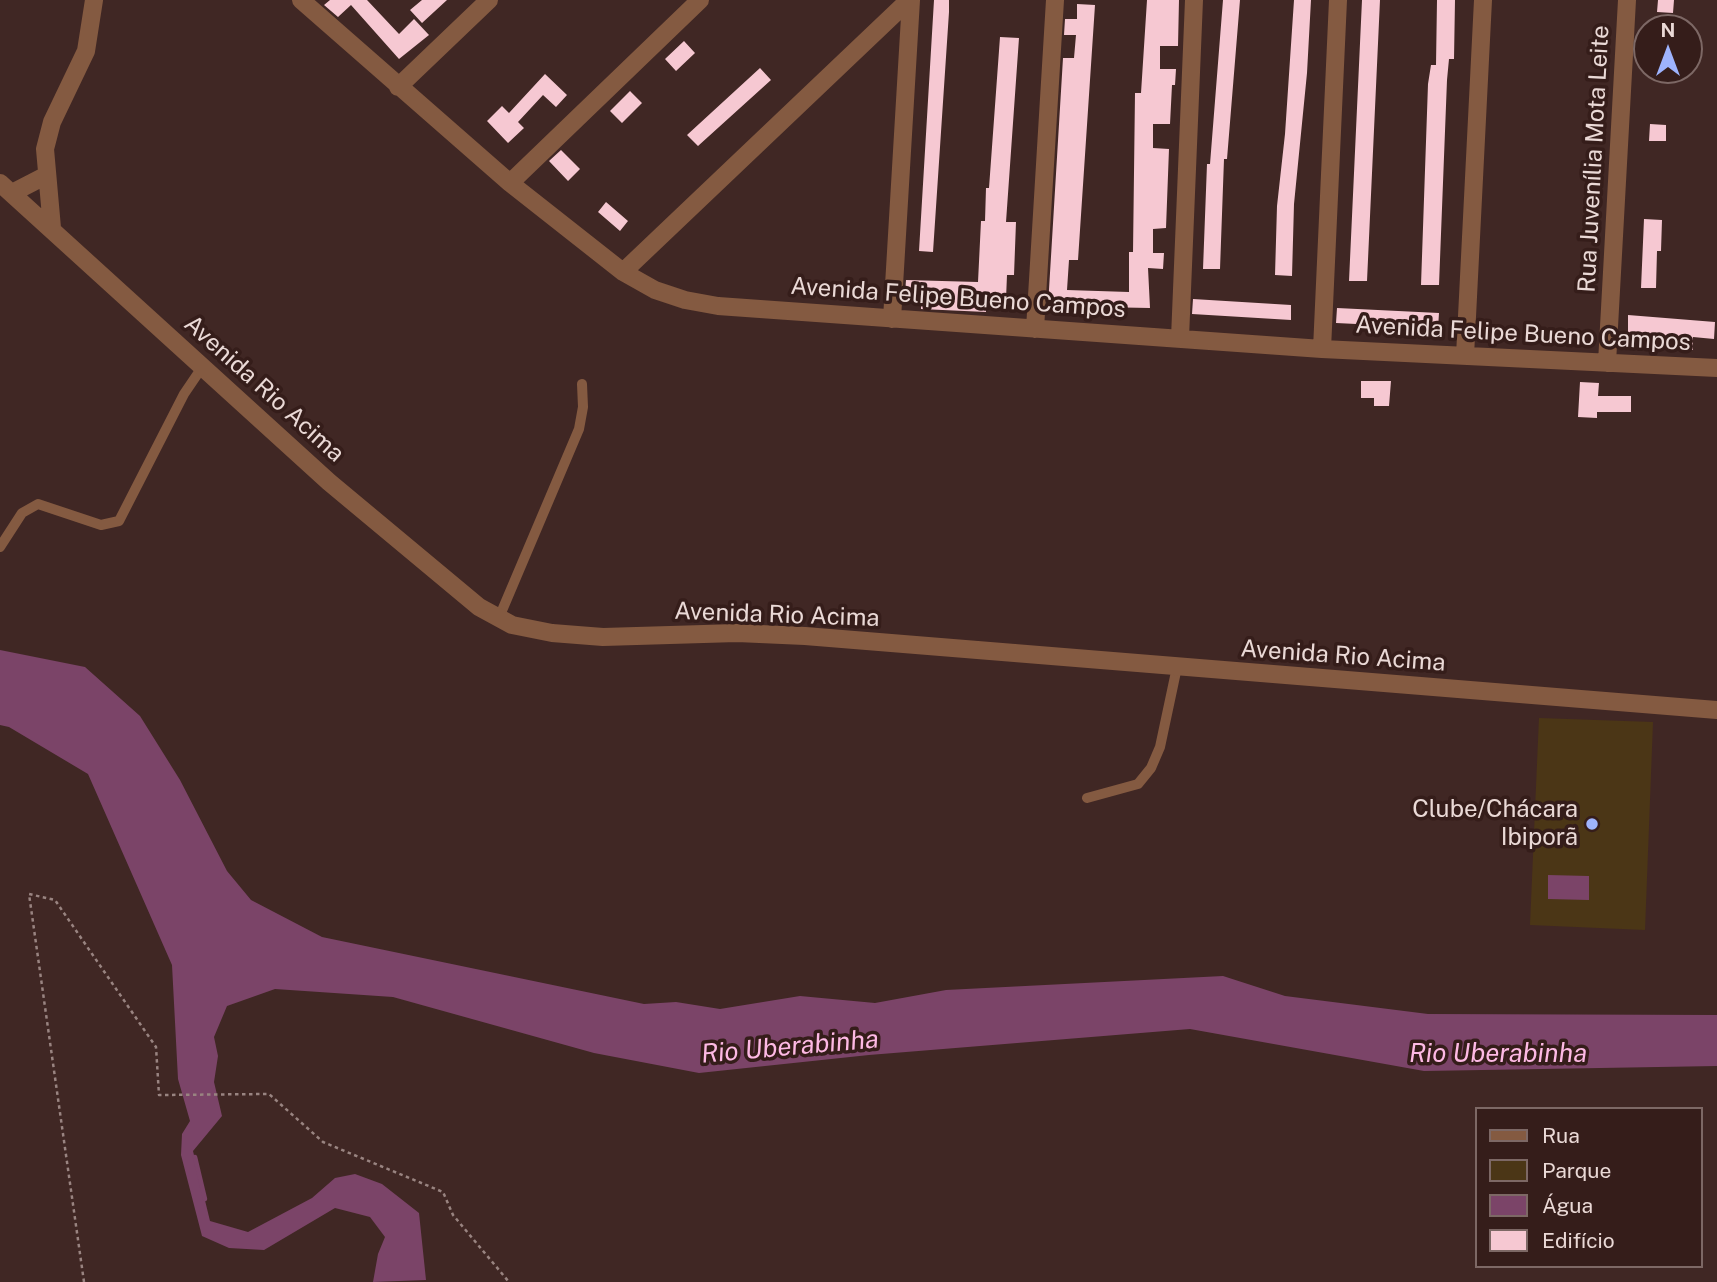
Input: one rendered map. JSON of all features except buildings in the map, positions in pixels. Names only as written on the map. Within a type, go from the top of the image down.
[{"type":"street","points":[[52,228],[45,176],[46,149],[52,122],[86,51],[94,0]]},
{"type":"street","name":"Avenida Felipe Bueno Campos","points":[[301,0],[510,183],[623,272],[655,290],[718,306],[891,319],[1322,349],[1717,368]]},
{"type":"street","points":[[398,87],[489,0]]},
{"type":"street","points":[[510,183],[701,0]]},
{"type":"street","points":[[623,272],[910,0]]},
{"type":"street","points":[[891,319],[910,0]]},
{"type":"street","points":[[1035,329],[1055,0]]},
{"type":"street","points":[[1180,338],[1194,0]]},
{"type":"street","points":[[1322,349],[1338,0]]},
{"type":"street","points":[[1465,356],[1483,0]]},
{"type":"street","name":"Rua Juvenília Mota Leite","points":[[1607,363],[1627,0]]},
{"type":"street","points":[[6,188],[45,176]]},
{"type":"street","name":"Avenida Rio Acima","points":[[6,188],[329,482],[498,620],[552,634],[603,637],[737,634],[805,636],[1717,710]]},
{"type":"lane","points":[[0,547],[22,513],[38,504],[101,525],[119,521],[184,394],[203,366]]},
{"type":"lane","points":[[498,620],[579,429],[583,407],[582,384]]},
{"type":"lane","points":[[1087,799],[1139,784],[1151,768],[1160,747],[1177,667]]},
{"type":"path","points":[[84,1282],[29,894],[55,900],[156,1047],[159,1095],[269,1094],[323,1142],[443,1192],[453,1215],[509,1282]]},
{"type":"green space","name":"Clube/Chácara Ibiporã","points":[[1539,718],[1653,722],[1645,930],[1530,925]]},
{"type":"water","name":"Rio Uberabinha","points":[[0,650],[85,667],[140,716],[180,780],[227,871],[251,900],[322,937],[644,1004],[676,1002],[720,1009],[800,996],[875,1003],[946,990],[1223,976],[1285,996],[1428,1014],[1717,1015],[1717,1066],[1424,1071],[1190,1029],[869,1055],[699,1073],[594,1053],[393,997],[275,989],[227,1006],[214,1037],[218,1056],[214,1082],[222,1116],[193,1151],[210,1221],[248,1232],[312,1198],[335,1178],[355,1174],[382,1184],[419,1213],[426,1280],[373,1282],[378,1254],[385,1237],[370,1217],[335,1208],[264,1250],[229,1248],[202,1236],[181,1155],[182,1134],[190,1121],[178,1079],[172,965],[88,774],[9,727],[0,725]]},
{"type":"water","points":[[1548,875],[1589,876],[1589,900],[1548,899]]},
{"type":"waterway","points":[[195,1157],[205,1199]]},
{"type":"place","name":"Clube/Chácara Ibiporã","points":[[1592,824]]}]
